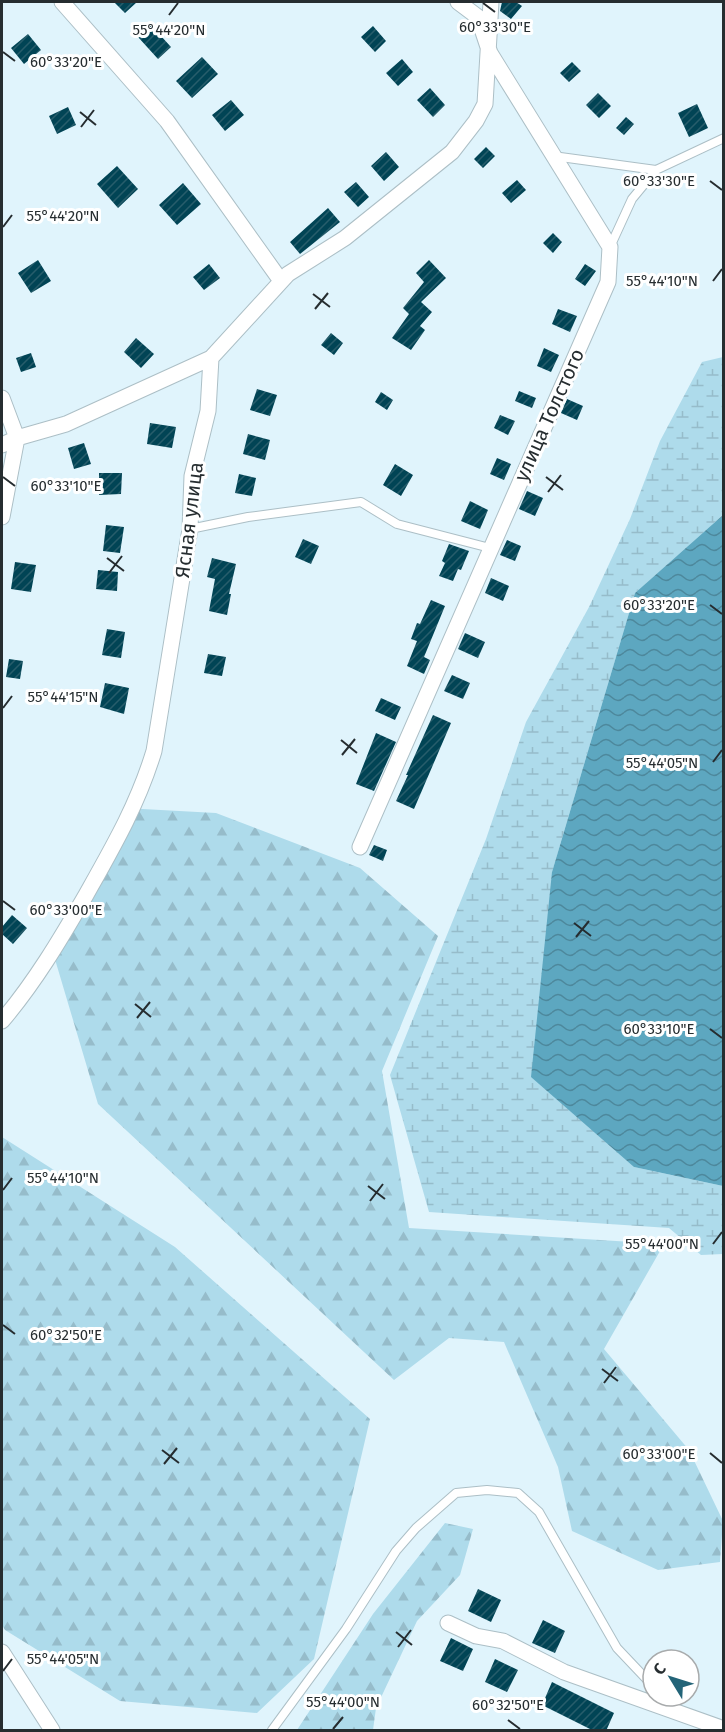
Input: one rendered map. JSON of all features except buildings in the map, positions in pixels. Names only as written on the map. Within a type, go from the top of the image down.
[{"type":"street","points":[[62,2],[167,121],[281,281]]},
{"type":"street","points":[[458,2],[478,17],[489,53],[610,247]]},
{"type":"street","points":[[2,445],[17,438],[66,424],[211,358],[288,274],[345,238],[452,152],[476,121],[485,104],[491,2]]},
{"type":"street","name":"улица Толстого","points":[[360,847],[608,282],[610,247]]},
{"type":"street","name":"Ясная улица","points":[[2,1021],[49,958],[120,837],[135,807],[154,751],[190,530],[192,476],[208,411],[211,358]]},
{"type":"street","points":[[2,398],[17,438],[2,517]]},
{"type":"street","points":[[448,1623],[476,1636],[503,1641],[564,1672],[641,1696]]},
{"type":"street","points":[[2,1652],[52,1731]]},
{"type":"street","points":[[672,1708],[723,1729]]},
{"type":"lane","points":[[610,247],[632,199],[656,170],[723,138]]},
{"type":"lane","points":[[554,156],[656,170]]},
{"type":"lane","points":[[190,530],[248,517],[361,502],[397,524],[490,548]]},
{"type":"lane","points":[[272,1731],[346,1629],[396,1551],[416,1528],[456,1493],[487,1490],[518,1493],[539,1512],[617,1648],[641,1673]]},
{"type":"green space","points":[[723,357],[723,515],[635,593],[552,872],[634,1167],[723,1186],[723,1254],[701,1255],[669,1228],[429,1212],[390,1075],[486,839],[526,722],[589,607],[630,519],[660,441],[702,362]]},
{"type":"green space","points":[[124,808],[216,813],[360,868],[438,936],[382,1071],[409,1228],[664,1244],[604,1349],[689,1450],[723,1521],[720,1562],[658,1570],[572,1531],[558,1467],[504,1342],[449,1338],[394,1380],[98,1104],[54,956]]},
{"type":"green space","points":[[2,1137],[175,1247],[370,1419],[314,1659],[257,1713],[120,1701],[5,1630],[2,1625]]},
{"type":"green space","points":[[445,1523],[473,1529],[460,1575],[417,1621],[376,1708],[373,1730],[297,1730],[373,1614]]},
{"type":"water","points":[[723,515],[723,1186],[634,1167],[531,1077],[552,872],[635,593]]}]
